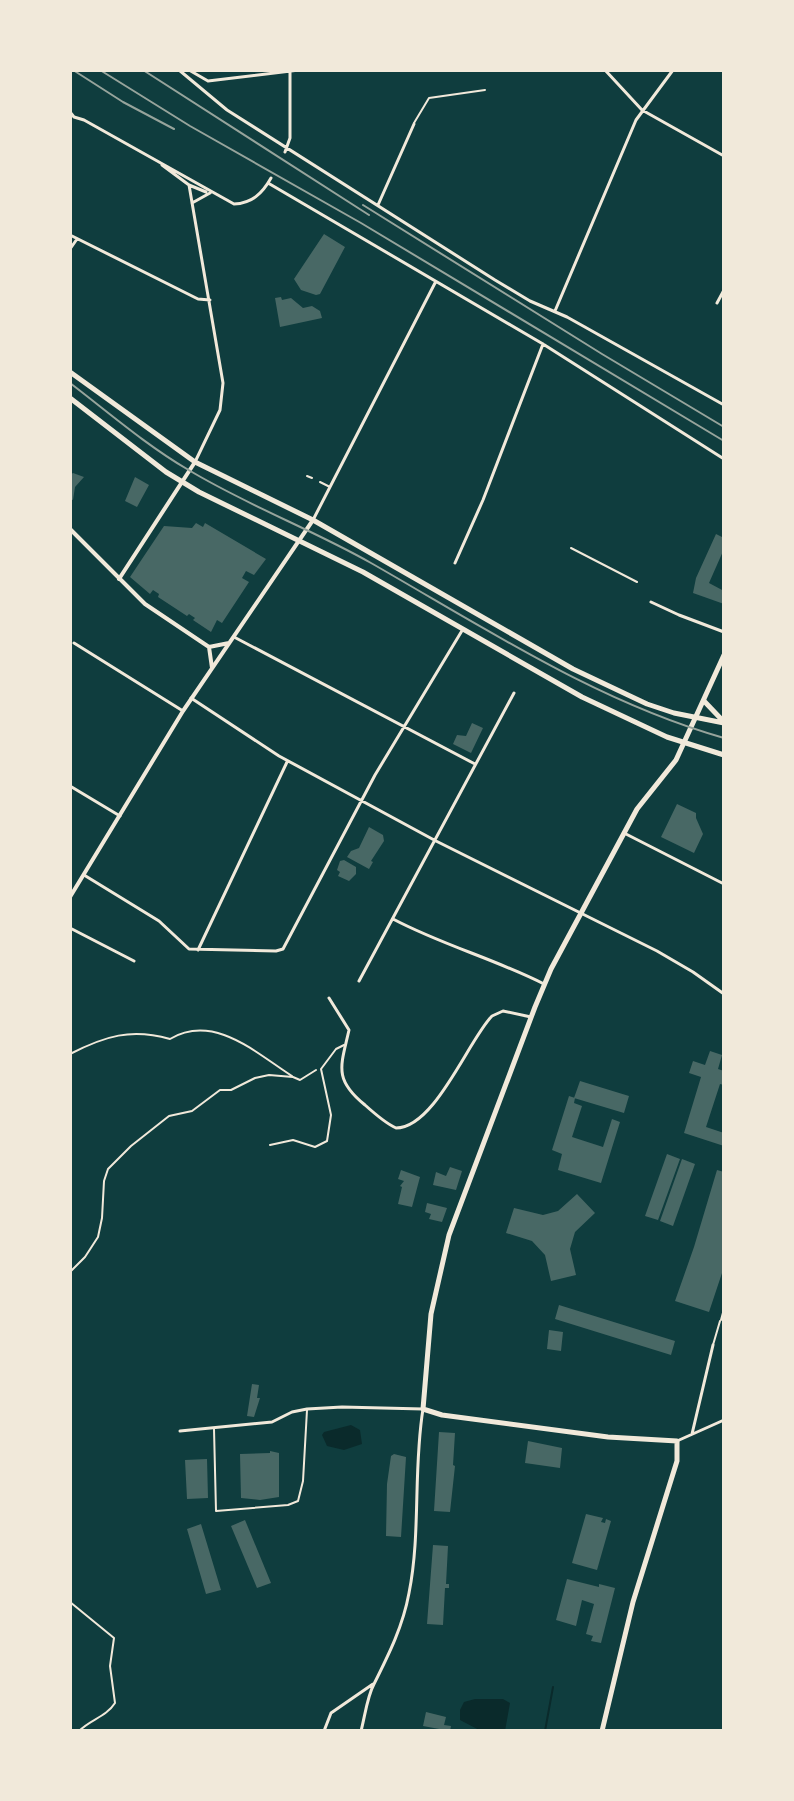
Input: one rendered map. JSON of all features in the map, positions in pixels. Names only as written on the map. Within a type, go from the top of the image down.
[{"type":"main road","points":[[70,372],[195,462],[313,520],[573,669],[647,704],[724,723]]},
{"type":"main road","points":[[70,398],[182,483],[363,572],[582,697],[685,744],[724,755]]},
{"type":"main road","points":[[602,1731],[635,1592],[677,1461],[677,1441],[582,1434],[442,1415],[423,1409],[431,1314],[449,1235],[544,984],[624,833],[685,744],[724,655]]},
{"type":"main road","points":[[704,701],[724,723]]},
{"type":"street","points":[[179,70],[227,110],[286,150],[505,286],[724,405]]},
{"type":"street","points":[[189,70],[208,81],[299,70]]},
{"type":"street","points":[[605,70],[642,110],[724,156]]},
{"type":"street","points":[[555,311],[636,120],[673,70]]},
{"type":"street","points":[[286,150],[290,138],[290,71]]},
{"type":"street","points":[[204,92],[208,81]]},
{"type":"street","points":[[378,206],[414,124],[429,98],[485,90]]},
{"type":"street","points":[[71,115],[201,185],[210,193]]},
{"type":"street","points":[[161,163],[189,185],[239,204],[258,196],[271,178]]},
{"type":"street","points":[[268,183],[543,344],[724,459]]},
{"type":"street","points":[[119,579],[195,462],[216,419],[223,396],[223,376],[189,185]]},
{"type":"street","points":[[192,203],[210,193]]},
{"type":"street","points":[[70,235],[201,301],[210,300]]},
{"type":"street","points":[[70,249],[77,239]]},
{"type":"street","points":[[70,897],[191,698],[313,520],[435,283]]},
{"type":"street","points":[[717,303],[724,290]]},
{"type":"street","points":[[455,563],[483,500],[543,344]]},
{"type":"street","points":[[307,476],[312,478]]},
{"type":"street","points":[[320,482],[331,487]]},
{"type":"street","points":[[70,529],[155,612],[209,647],[229,643]]},
{"type":"street","points":[[571,548],[637,582]]},
{"type":"street","points":[[651,602],[724,632]]},
{"type":"street","points":[[84,875],[159,921],[189,949],[283,949],[375,775],[463,629]]},
{"type":"street","points":[[234,636],[475,764]]},
{"type":"street","points":[[74,643],[183,711]]},
{"type":"street","points":[[209,647],[212,668]]},
{"type":"street","points":[[359,981],[514,693]]},
{"type":"street","points":[[191,698],[288,761],[436,841],[669,957],[724,994]]},
{"type":"street","points":[[198,950],[288,761]]},
{"type":"street","points":[[70,786],[120,816]]},
{"type":"street","points":[[624,833],[724,884]]},
{"type":"street","points":[[393,919],[433,939],[508,966],[544,984]]},
{"type":"street","points":[[70,928],[134,961]]},
{"type":"street","points":[[329,998],[349,1030],[341,1064],[348,1089],[390,1125],[404,1128],[448,1086],[492,1016],[503,1011],[531,1017]]},
{"type":"street","points":[[270,1145],[293,1140],[315,1147],[327,1141],[331,1115],[321,1069],[336,1049],[344,1045]]},
{"type":"street","points":[[692,1434],[724,1309]]},
{"type":"street","points":[[214,1428],[216,1511],[293,1504],[298,1501],[303,1481],[307,1409]]},
{"type":"street","points":[[180,1431],[272,1422],[289,1413],[307,1409],[423,1409],[410,1587],[397,1637],[373,1684],[361,1731]]},
{"type":"street","points":[[677,1441],[724,1420]]},
{"type":"street","points":[[324,1731],[331,1713],[373,1684]]},
{"type":"path","points":[[70,1054],[96,1042],[128,1033],[146,1033],[170,1039],[184,1031],[218,1032],[243,1043],[300,1080],[313,1072]]},
{"type":"path","points":[[70,1272],[98,1237],[108,1169],[131,1146],[169,1116],[192,1111],[220,1090],[231,1090],[269,1075],[293,1077]]},
{"type":"path","points":[[70,1602],[114,1638],[110,1666],[115,1703],[105,1715],[91,1719],[79,1731]]},
{"type":"water","points":[[351,1425],[360,1430],[362,1444],[344,1450],[327,1446],[322,1435],[324,1432]]},
{"type":"water","points":[[503,1699],[510,1703],[505,1731],[481,1731],[460,1720],[464,1702]]},
{"type":"building","points":[[324,234],[345,247],[320,294],[316,295],[301,290],[294,279]]},
{"type":"building","points":[[281,297],[282,300],[291,298],[303,308],[312,306],[320,311],[322,318],[280,327],[275,298]]},
{"type":"building","points":[[73,473],[84,477],[75,487],[73,500],[70,499],[70,475]]},
{"type":"building","points":[[135,477],[149,485],[137,507],[125,501]]},
{"type":"building","points":[[196,523],[203,527],[205,523],[266,559],[254,575],[246,571],[242,578],[249,582],[222,623],[217,620],[211,632],[189,614],[187,616],[158,597],[159,594],[153,590],[150,594],[130,577],[164,526],[192,528]]},
{"type":"building","points":[[716,534],[724,538],[724,549],[709,583],[724,591],[724,604],[693,593],[696,578]]},
{"type":"building","points":[[472,723],[483,728],[471,753],[453,744],[457,735],[466,736]]},
{"type":"building","points":[[677,804],[696,813],[703,834],[694,853],[661,837]]},
{"type":"building","points":[[369,827],[383,835],[384,841],[369,869],[347,857],[359,848]]},
{"type":"building","points":[[340,861],[356,867],[356,874],[349,881],[338,876]]},
{"type":"building","points":[[710,1051],[722,1055],[718,1069],[724,1071],[724,1085],[720,1084],[706,1127],[724,1133],[724,1146],[684,1133],[701,1077],[689,1073],[693,1061],[705,1065]]},
{"type":"building","points":[[580,1081],[629,1096],[624,1113],[574,1098]]},
{"type":"building","points":[[569,1096],[575,1098],[574,1103],[582,1106],[572,1137],[603,1147],[612,1119],[620,1122],[601,1183],[558,1170],[562,1154],[552,1150]]},
{"type":"building","points":[[667,1154],[680,1159],[658,1220],[645,1216]]},
{"type":"building","points":[[682,1159],[695,1164],[673,1226],[660,1221]]},
{"type":"building","points":[[450,1167],[462,1171],[456,1190],[433,1185],[436,1172],[446,1176]]},
{"type":"building","points":[[401,1170],[420,1177],[412,1207],[398,1204],[400,1186],[404,1181],[398,1179]]},
{"type":"building","points":[[717,1170],[724,1172],[724,1267],[709,1312],[675,1301]]},
{"type":"building","points":[[577,1194],[595,1213],[575,1232],[570,1249],[576,1275],[551,1281],[545,1255],[532,1241],[506,1233],[514,1208],[543,1215],[558,1211]]},
{"type":"building","points":[[427,1203],[447,1208],[442,1222],[429,1219],[431,1214],[425,1212]]},
{"type":"building","points":[[559,1305],[675,1341],[671,1355],[555,1319]]},
{"type":"building","points":[[549,1330],[563,1332],[561,1351],[547,1349]]},
{"type":"building","points":[[252,1384],[259,1385],[257,1398],[260,1398],[254,1417],[247,1416]]},
{"type":"building","points":[[439,1432],[455,1433],[450,1512],[434,1511]]},
{"type":"building","points":[[528,1441],[562,1448],[560,1468],[525,1463]]},
{"type":"building","points":[[279,1453],[279,1497],[260,1500],[241,1498],[240,1454]]},
{"type":"building","points":[[391,1456],[406,1457],[401,1537],[386,1536],[387,1484]]},
{"type":"building","points":[[207,1459],[208,1498],[187,1499],[185,1460]]},
{"type":"building","points":[[586,1514],[603,1518],[601,1522],[605,1523],[606,1519],[611,1521],[597,1570],[572,1563]]},
{"type":"building","points":[[245,1520],[271,1583],[257,1588],[231,1526]]},
{"type":"building","points":[[201,1524],[221,1590],[206,1594],[187,1529]]},
{"type":"building","points":[[433,1545],[448,1546],[446,1584],[449,1588],[445,1588],[443,1625],[427,1624]]},
{"type":"building","points":[[567,1579],[615,1588],[601,1643],[591,1641],[593,1636],[586,1634],[594,1604],[582,1600],[576,1626],[556,1620]]},
{"type":"building","points":[[426,1712],[446,1717],[444,1725],[451,1726],[450,1731],[423,1726]]},
{"type":"waterway","points":[[545,1731],[553,1687]]},
{"type":"tram line","points":[[70,383],[157,450],[209,482],[371,563],[587,684],[631,705],[724,738]]},
{"type":"railway","points":[[73,70],[123,102],[174,129]]},
{"type":"railway","points":[[100,70],[724,441]]},
{"type":"railway","points":[[143,70],[369,215]]},
{"type":"railway","points":[[363,205],[724,427]]}]
